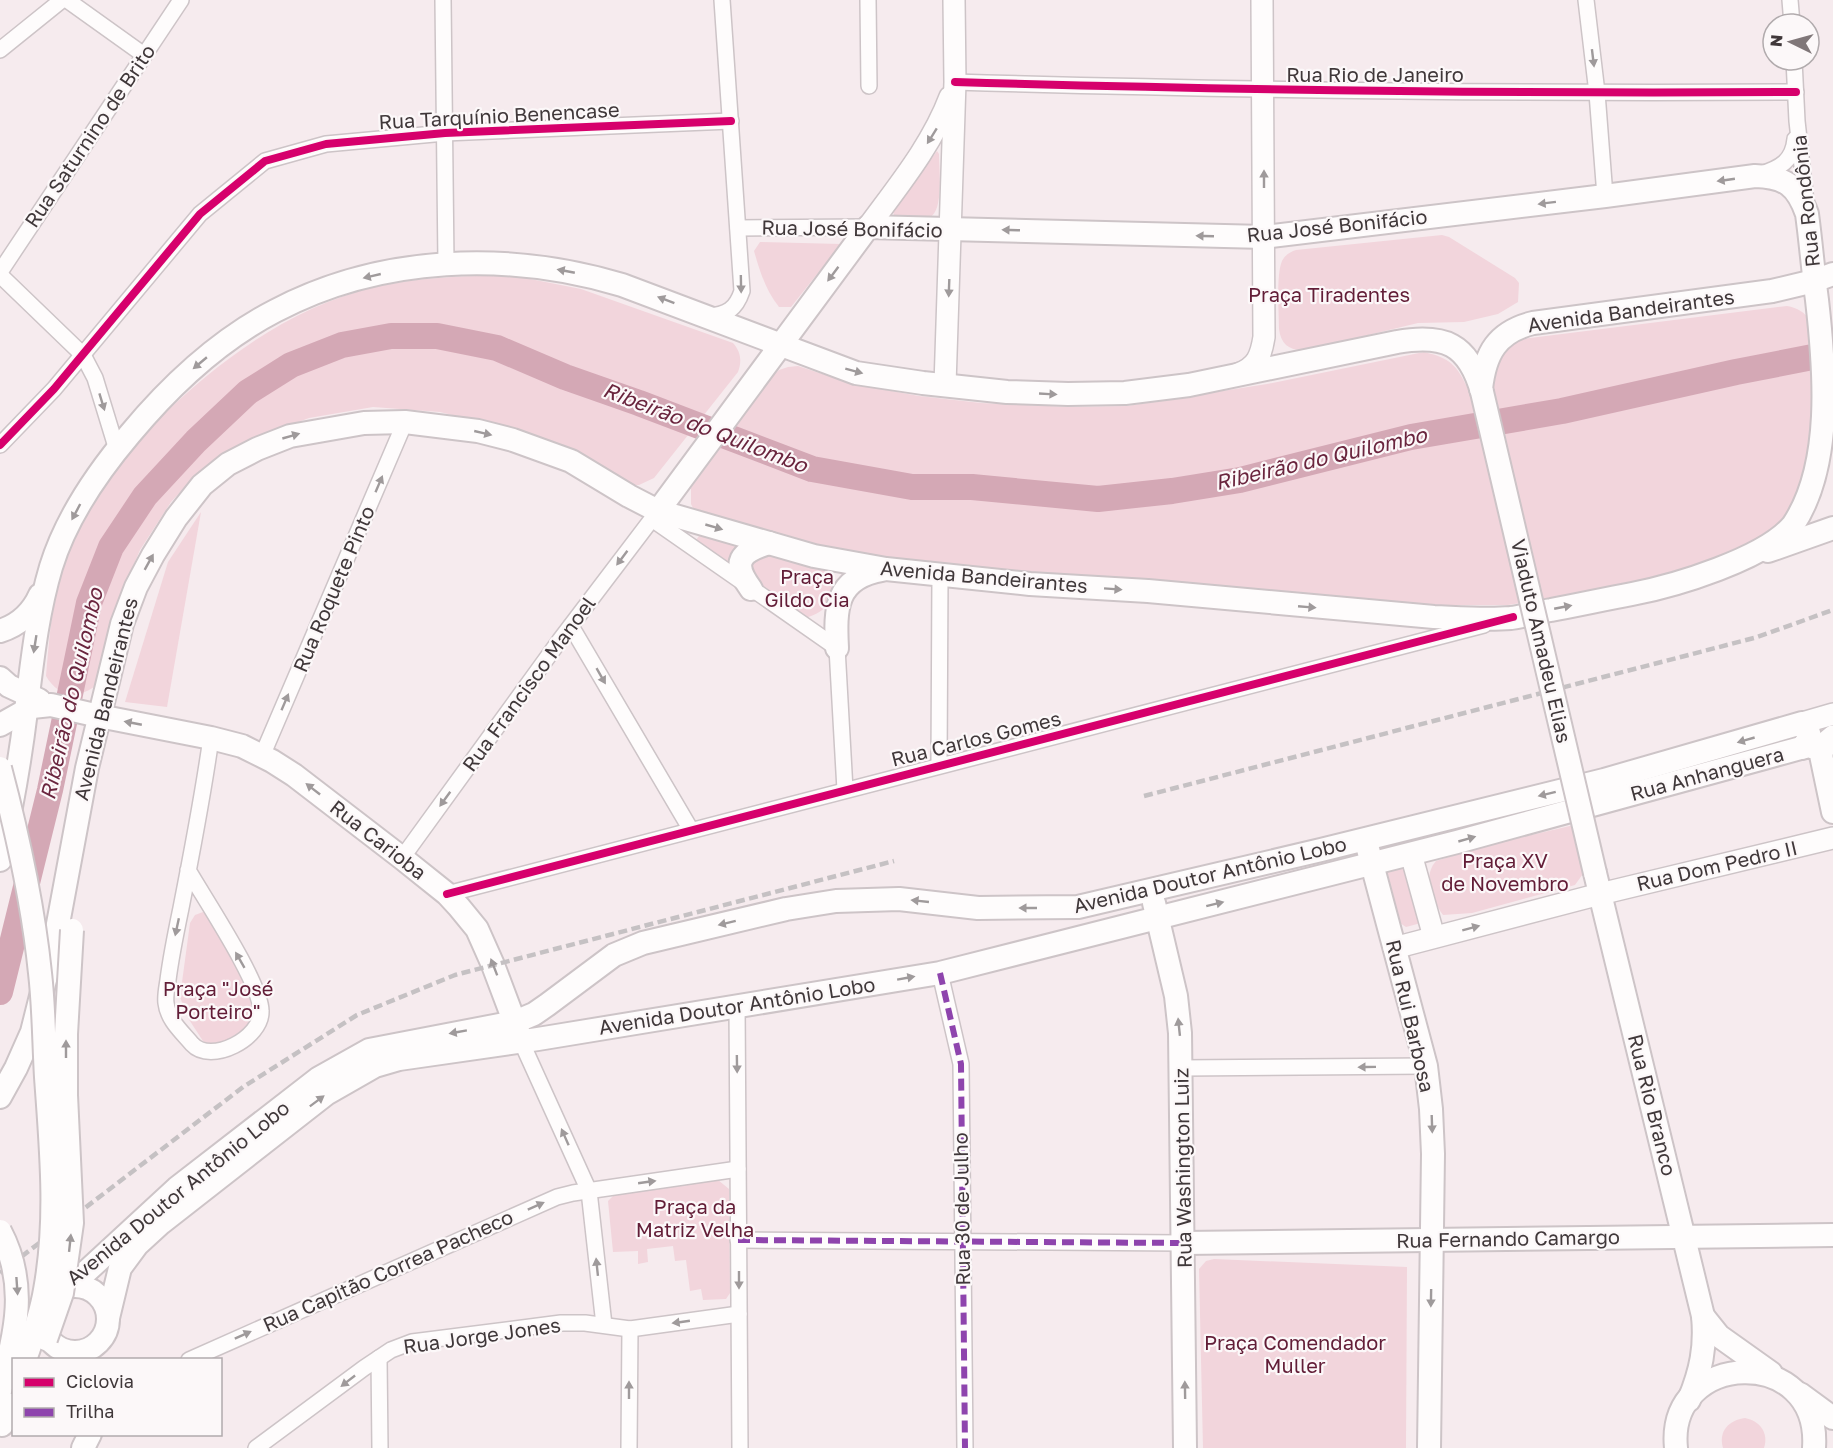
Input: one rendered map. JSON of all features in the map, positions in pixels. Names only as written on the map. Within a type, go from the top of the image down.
[{"type":"main road","points":[[945,385],[955,82],[954,0]]},
{"type":"main road","points":[[1232,377],[1257,363],[1264,338],[1262,0]]},
{"type":"main road","points":[[655,515],[868,227],[937,128],[955,82]]},
{"type":"main road","name":"Rua José Bonifácio","points":[[868,227],[1264,237],[1755,176],[1773,177],[1793,188],[1802,198],[1807,214]]},
{"type":"main road","name":"Rua Rondônia","points":[[1807,214],[1810,242],[1824,278]]},
{"type":"main road","points":[[1810,242],[1819,257],[1833,266]]},
{"type":"main road","points":[[1772,291],[1800,272],[1808,257],[1810,242]]},
{"type":"main road","points":[[0,631],[18,624],[34,607],[79,505],[117,450],[183,378],[221,347],[273,312],[324,289],[405,270],[446,264],[503,262],[561,269],[622,285],[856,373],[1007,392],[1125,393],[1189,385],[1397,342],[1429,339],[1448,344],[1463,353],[1475,372],[1481,390]]},
{"type":"main road","name":"Avenida Bandeirantes","points":[[0,1097],[32,1032],[54,940],[93,715],[136,587],[176,518],[202,486],[228,464],[257,449],[290,435],[364,423],[405,422],[478,431],[543,449],[571,461],[629,496],[655,515],[814,556],[886,569],[940,576],[1148,591],[1434,617],[1478,619],[1513,617],[1658,589],[1735,562],[1772,542],[1792,526],[1805,506],[1816,478],[1826,422],[1821,333],[1824,278],[1772,291],[1533,323],[1513,329],[1494,346],[1483,371],[1481,390]]},
{"type":"main road","points":[[803,314],[800,327],[801,336],[813,358]]},
{"type":"main road","points":[[1264,338],[1268,350],[1277,359],[1299,362]]},
{"type":"main road","name":"Viaduto Amadeu Elias","points":[[1481,390],[1598,883]]},
{"type":"main road","points":[[1735,562],[1833,528]]},
{"type":"main road","points":[[751,589],[741,573],[741,560],[748,551],[769,543]]},
{"type":"main road","points":[[2,849],[41,607],[51,566]]},
{"type":"main road","points":[[837,648],[837,612],[845,590],[861,576],[886,569]]},
{"type":"main road","name":"Rua Carioba","points":[[0,678],[27,703],[55,706],[242,746],[294,775],[447,894],[477,929],[518,1031]]},
{"type":"main road","points":[[0,725],[27,703]]},
{"type":"main road","name":"Rua Anhanguera","points":[[1566,811],[1606,790],[1833,714]]},
{"type":"main road","points":[[1802,723],[1807,726],[1811,752],[1833,812]]},
{"type":"main road","points":[[1811,752],[1833,736]]},
{"type":"main road","name":"Rua Anhanguera","points":[[1606,790],[1811,752]]},
{"type":"main road","points":[[0,768],[25,867],[34,926],[40,974],[52,1174],[52,1223],[47,1279],[37,1325],[25,1358]]},
{"type":"main road","name":"Avenida Doutor Antônio Lobo","points":[[100,1358],[120,1268],[137,1245],[167,1218],[327,1094],[375,1066],[518,1031],[534,1014],[614,955],[643,943],[786,909],[836,901],[892,899],[978,908],[1078,907],[1403,829],[1606,790]]},
{"type":"main road","points":[[0,804],[2,849]]},
{"type":"main road","name":"Avenida Doutor Antônio Lobo","points":[[0,1326],[101,1259],[177,1188],[319,1078],[369,1050],[737,1006],[940,972],[1411,854],[1566,811]]},
{"type":"main road","points":[[37,1358],[51,1328],[62,1293],[72,1223],[66,1095],[66,1034],[76,817]]},
{"type":"main road","points":[[1403,829],[1434,937]]},
{"type":"main road","name":"Rua Dom Pedro II","points":[[1598,883],[1833,838]]},
{"type":"main road","name":"Rua Rui Barbosa","points":[[1366,839],[1426,1066],[1431,1109],[1430,1448]]},
{"type":"main road","points":[[1394,948],[1598,883]]},
{"type":"main road","name":"Rua Rio Branco","points":[[1598,883],[1703,1316],[1705,1339],[1703,1358],[1699,1377],[1681,1414],[1676,1448]]},
{"type":"main road","name":"Rua Washington Luiz","points":[[1151,891],[1176,996],[1180,1033],[1185,1448]]},
{"type":"main road","points":[[0,1231],[12,1258],[18,1291],[14,1331],[0,1391]]},
{"type":"main road","name":"Rua Fernando Camargo","points":[[1183,1243],[1833,1234]]},
{"type":"main road","points":[[0,1350],[46,1350],[57,1347],[66,1351],[86,1350],[102,1337],[107,1323],[105,1307],[100,1297],[92,1290],[82,1286],[71,1286],[56,1291],[48,1300],[42,1316],[46,1350]]},
{"type":"main road","name":"Rua Rio Branco","points":[[1703,1316],[1724,1340],[1786,1384]]},
{"type":"main road","points":[[0,1341],[27,1335],[38,1336],[46,1350]]},
{"type":"main road","points":[[1689,1400],[1712,1379],[1734,1372],[1758,1372],[1772,1376],[1786,1384],[1833,1418]]},
{"type":"main road","points":[[1786,1384],[1806,1407],[1812,1422],[1814,1448]]},
{"type":"main road","points":[[1,1428],[12,1398]]},
{"type":"main road","points":[[1,1428],[12,1408]]},
{"type":"street","points":[[0,50],[65,0],[144,56]]},
{"type":"street","name":"Rua Saturnino de Brito","points":[[0,274],[181,0]]},
{"type":"street","points":[[443,0],[446,264]]},
{"type":"street","points":[[706,316],[726,314],[732,310],[739,302],[742,291],[722,0]]},
{"type":"street","points":[[868,0],[869,86]]},
{"type":"street","points":[[1586,0],[1597,93],[1605,196]]},
{"type":"street","name":"Rua Rondônia","points":[[1795,72],[1797,121],[1807,214]]},
{"type":"street","name":"Rua Rio de Janeiro","points":[[955,82],[1263,90],[1796,92]]},
{"type":"street","name":"Rua Tarquínio Benencase","points":[[0,445],[54,389],[200,214],[265,160],[326,144],[445,133],[731,121]]},
{"type":"street","name":"Rua Rondônia","points":[[1755,176],[1783,165],[1791,157],[1795,148],[1797,121]]},
{"type":"street","name":"Rua José Bonifácio","points":[[738,228],[868,227]]},
{"type":"street","points":[[0,274],[82,355],[95,378],[117,450]]},
{"type":"street","name":"Rua Roquete Pinto","points":[[262,756],[405,422]]},
{"type":"street","points":[[655,515],[751,589],[837,648],[845,790]]},
{"type":"street","name":"Rua Francisco Manoel","points":[[402,858],[655,515]]},
{"type":"street","points":[[939,765],[940,576]]},
{"type":"street","name":"Rua Carlos Gomes","points":[[447,894],[1513,617]]},
{"type":"street","points":[[571,626],[691,830]]},
{"type":"street","points":[[188,870],[247,971],[259,999],[261,1011],[259,1024],[252,1032],[230,1046],[208,1052],[198,1050],[169,1017],[165,1000],[172,953],[188,870],[198,824],[212,738]]},
{"type":"street","name":"Rua 30 de Julho","points":[[940,972],[961,1064],[964,1448]]},
{"type":"street","points":[[737,1006],[740,1448]]},
{"type":"street","name":"Rua Carioba","points":[[518,1031],[589,1191],[604,1325]]},
{"type":"street","points":[[1182,1068],[1426,1066]]},
{"type":"street","name":"Rua Capitão Correa Pacheco","points":[[191,1358],[556,1197],[738,1169]]},
{"type":"street","points":[[738,1240],[1183,1243]]},
{"type":"street","name":"Rua Jorge Jones","points":[[256,1448],[379,1358],[401,1346],[425,1340],[561,1323],[630,1329],[739,1314]]},
{"type":"street","points":[[629,1448],[630,1329]]},
{"type":"street","points":[[379,1358],[380,1448]]},
{"type":"green space","points":[[937,151],[940,188],[934,213],[930,217],[923,218],[894,215],[893,211]]},
{"type":"green space","name":"Praça Tiradentes","points":[[1442,235],[1449,237],[1515,278],[1519,283],[1518,302],[1498,314],[1464,322],[1418,323],[1306,350],[1291,348],[1284,343],[1279,329],[1278,284],[1282,261],[1288,254],[1296,250]]},
{"type":"green space","points":[[760,242],[841,244],[791,307],[779,307],[767,288],[756,259],[754,251]]},
{"type":"green space","points":[[510,275],[581,289],[733,343],[740,357],[738,372],[654,478],[639,485],[631,485],[525,433],[440,412],[373,407],[309,418],[245,442],[203,468],[171,502],[140,550],[116,607],[94,687],[73,694],[67,694],[55,688],[46,676],[49,642],[60,575],[71,542],[85,511],[115,465],[137,440],[183,396],[259,338],[286,322],[344,296],[408,281]]},
{"type":"green space","points":[[1787,306],[1800,311],[1811,321],[1818,378],[1805,488],[1778,529],[1683,572],[1572,594],[1508,605],[1357,605],[931,565],[802,544],[694,510],[691,504],[691,488],[771,377],[779,370],[788,367],[798,366],[853,384],[919,396],[981,403],[1069,407],[1127,406],[1267,384],[1424,352],[1452,364],[1468,389],[1492,382],[1501,356],[1509,347],[1522,339]]},
{"type":"green space","points":[[201,512],[167,707],[125,702],[168,562]]},
{"type":"green space","name":"Praça Gildo Cia","points":[[700,535],[826,567],[832,584],[827,606],[804,618],[695,541]]},
{"type":"green space","name":"Praça XV de Novembro","points":[[1574,825],[1585,871],[1575,885],[1472,913],[1443,915],[1439,909],[1432,896],[1429,881],[1436,861],[1488,845]]},
{"type":"green space","points":[[1405,865],[1417,918],[1421,923],[1406,927],[1400,923],[1387,871]]},
{"type":"green space","name":"Praça \"José Porteiro\"","points":[[203,912],[210,915],[256,1000],[250,1026],[218,1045],[210,1046],[203,1041],[188,1018],[180,997],[190,923],[195,915]]},
{"type":"green space","name":"Praça da Matriz Velha","points":[[718,1180],[729,1189],[730,1293],[726,1299],[703,1300],[701,1289],[690,1291],[686,1260],[675,1261],[673,1246],[647,1249],[648,1262],[638,1264],[638,1251],[613,1252],[608,1201],[614,1195]]},
{"type":"green space","name":"Praça Comendador Muller","points":[[1214,1259],[1407,1267],[1406,1448],[1203,1448],[1199,1269],[1206,1261]]},
{"type":"green space","points":[[1745,1418],[1762,1428],[1765,1437],[1764,1448],[1723,1448],[1722,1436],[1726,1427],[1734,1421]]},
{"type":"waterway","name":"Ribeirão do Quilombo","points":[[0,992],[50,790],[89,603],[111,547],[145,496],[196,441],[248,392],[291,365],[342,345],[391,336],[437,336],[497,348],[565,377],[812,469],[912,487],[972,487],[1098,499],[1172,491],[1240,480],[1411,437],[1562,411],[1833,353]]},
{"type":"railway","points":[[1144,796],[1754,638],[1833,610]]},
{"type":"railway","points":[[0,1273],[243,1087],[357,1015],[455,975],[894,861]]},
{"type":"marked path","points":[[940,973],[961,1064],[965,1448]]},
{"type":"marked path","points":[[738,1240],[1183,1243]]},
{"type":"cycle path","points":[[955,82],[1375,91],[1796,92]]},
{"type":"cycle path","points":[[0,445],[54,389],[200,214],[265,161],[326,144],[445,133],[731,121]]},
{"type":"cycle path","points":[[447,894],[1513,617]]}]
